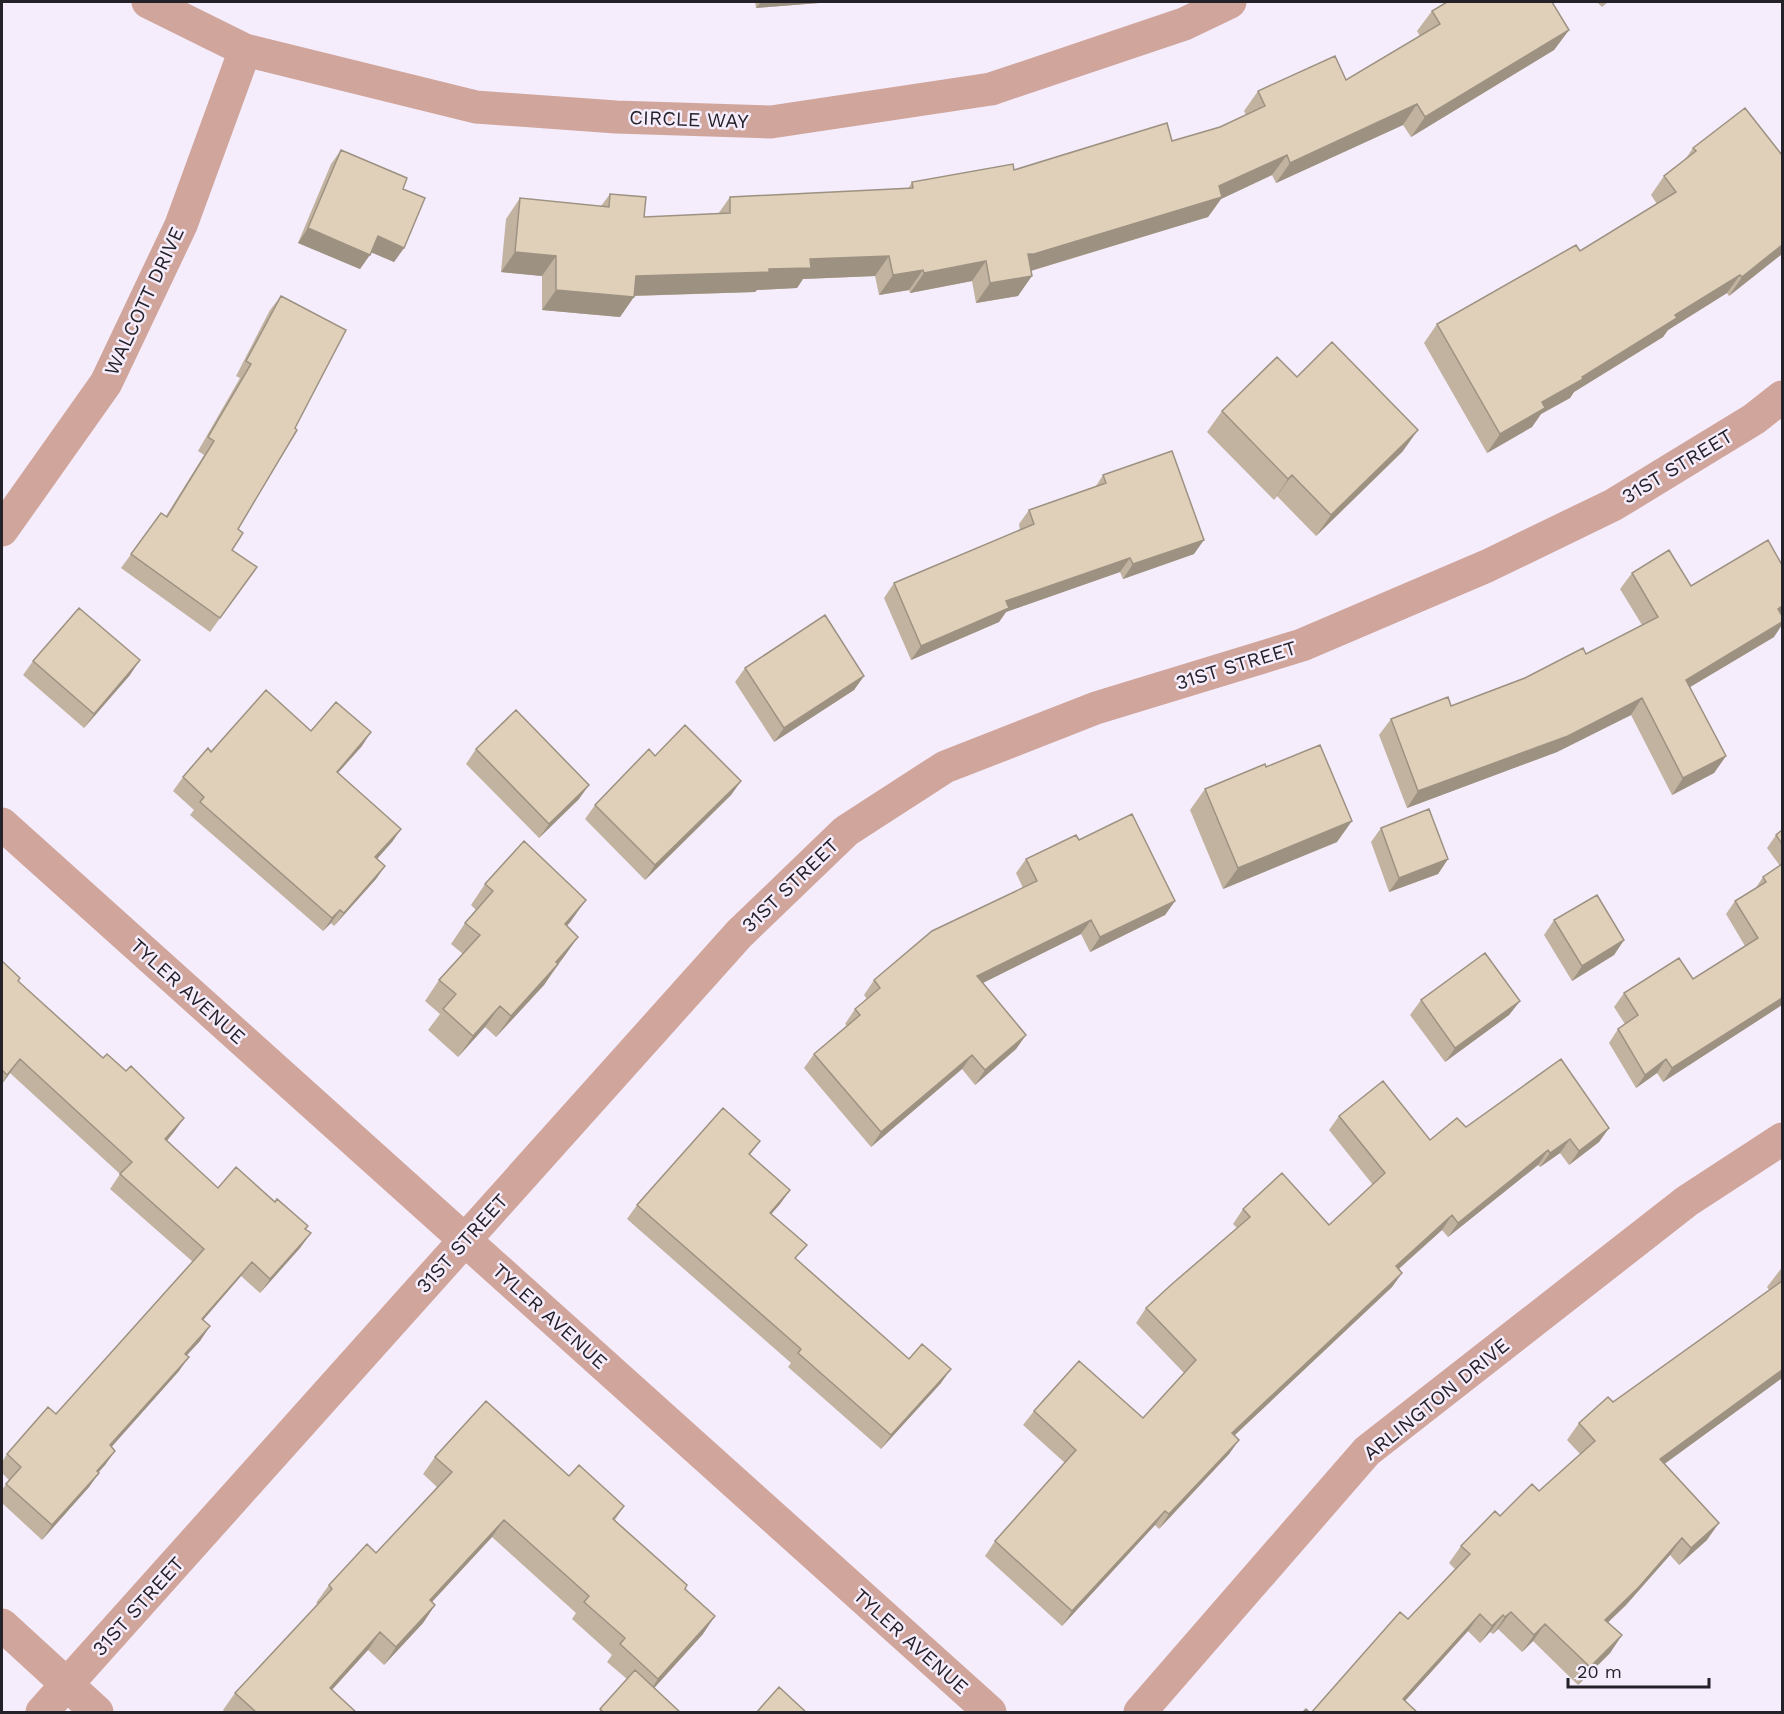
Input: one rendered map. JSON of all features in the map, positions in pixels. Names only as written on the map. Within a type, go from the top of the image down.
[{"type":"street","name":"CIRCLE WAY","points":[[148,2],[245,50],[476,107],[616,117],[771,122],[991,89],[1184,24],[1230,2]]},
{"type":"street","name":"WALCOTT DRIVE","points":[[2,530],[106,382],[181,225],[245,50]]},
{"type":"street","name":"31ST STREET","points":[[42,1713],[739,934],[846,831],[945,767],[1096,708],[1302,645],[1487,566],[1613,505],[1754,418],[1782,397]]},
{"type":"street","name":"TYLER AVENUE","points":[[2,824],[990,1713]]},
{"type":"street","name":"ARLINGTON DRIVE","points":[[1140,1713],[1367,1451],[1687,1200],[1782,1139]]},
{"type":"street","points":[[2,1625],[97,1713]]},
{"type":"building","points":[[1447,2],[1552,2],[1569,30],[1425,117],[1417,104],[1290,163],[1287,155],[1219,186],[1222,197],[1028,254],[1032,276],[990,283],[986,261],[924,273],[923,270],[893,275],[889,256],[810,259],[811,268],[769,269],[769,272],[636,276],[634,297],[556,290],[556,256],[515,252],[520,198],[609,207],[610,194],[646,197],[644,217],[730,213],[730,197],[913,188],[912,182],[1013,164],[1014,170],[1167,123],[1172,141],[1220,127],[1265,106],[1258,91],[1335,56],[1346,80],[1440,24],[1432,11]]},
{"type":"building","points":[[1745,108],[1782,155],[1782,245],[1742,277],[1740,275],[1675,315],[1677,318],[1582,377],[1583,379],[1542,402],[1545,408],[1500,434],[1437,324],[1576,245],[1580,251],[1676,192],[1664,176],[1696,151],[1693,148]]},
{"type":"building","points":[[341,150],[407,178],[403,189],[425,198],[404,248],[378,236],[370,255],[308,228]]},
{"type":"building","points":[[281,296],[346,330],[295,428],[297,430],[238,529],[243,533],[232,550],[257,567],[220,618],[131,554],[161,513],[167,517],[214,441],[208,437],[251,364],[246,361]]},
{"type":"building","points":[[1332,342],[1418,430],[1331,515],[1292,475],[1288,479],[1222,411],[1277,357],[1297,377]]},
{"type":"building","points":[[1172,451],[1204,540],[1133,564],[1130,558],[1006,601],[1009,608],[921,646],[894,583],[1034,524],[1029,510],[1106,483],[1103,475]]},
{"type":"building","points":[[1768,540],[1782,565],[1782,606],[1778,609],[1782,622],[1686,680],[1726,756],[1683,778],[1642,698],[1568,736],[1418,791],[1391,719],[1448,697],[1451,706],[1525,678],[1583,648],[1586,654],[1658,617],[1632,573],[1669,550],[1691,586]]},
{"type":"building","points":[[79,608],[140,660],[94,714],[33,661]]},
{"type":"building","points":[[825,615],[864,676],[784,728],[745,668]]},
{"type":"building","points":[[266,690],[311,731],[336,702],[371,732],[337,772],[401,829],[375,857],[385,866],[344,913],[340,910],[332,918],[200,802],[204,797],[183,777],[208,748],[211,752]]},
{"type":"building","points":[[516,710],[589,785],[549,824],[476,749]]},
{"type":"building","points":[[685,725],[741,781],[655,865],[595,805],[649,749],[655,756]]},
{"type":"building","points":[[1320,745],[1352,821],[1238,868],[1205,789],[1265,764],[1266,767]]},
{"type":"building","points":[[1429,809],[1448,859],[1399,878],[1381,828]]},
{"type":"building","points":[[1132,814],[1175,901],[1100,937],[1091,920],[977,976],[1026,1035],[985,1070],[972,1055],[881,1132],[814,1054],[860,1015],[855,1009],[880,988],[874,980],[932,931],[1037,881],[1026,859],[1076,835],[1079,840]]},
{"type":"building","points":[[1782,830],[1782,844],[1776,835]]},
{"type":"building","points":[[524,841],[586,900],[565,924],[578,937],[556,962],[558,964],[511,1016],[500,1006],[473,1036],[443,1009],[456,994],[439,980],[480,935],[465,923],[493,891],[485,884]]},
{"type":"building","points":[[1782,864],[1782,998],[1672,1068],[1666,1059],[1645,1075],[1618,1029],[1638,1015],[1624,993],[1679,958],[1693,979],[1758,938],[1735,901],[1766,882],[1763,877]]},
{"type":"building","points":[[1597,895],[1624,940],[1582,966],[1554,920]]},
{"type":"building","points":[[1485,953],[1520,1001],[1455,1048],[1421,1000]]},
{"type":"building","points":[[2,961],[20,978],[18,981],[103,1058],[107,1054],[126,1071],[131,1066],[184,1118],[165,1139],[218,1188],[236,1167],[275,1202],[277,1199],[308,1226],[305,1229],[311,1233],[270,1279],[252,1262],[202,1319],[210,1326],[185,1354],[189,1357],[110,1445],[115,1451],[97,1471],[99,1473],[52,1525],[6,1484],[21,1467],[7,1454],[48,1407],[56,1414],[204,1249],[120,1174],[132,1162],[20,1059],[7,1075],[2,1070]]},
{"type":"building","points":[[1561,1059],[1609,1128],[1579,1151],[1570,1139],[1550,1153],[1548,1150],[1458,1223],[1452,1215],[1396,1266],[1402,1273],[1232,1433],[1239,1440],[1169,1514],[1165,1511],[1072,1611],[995,1541],[1076,1450],[1034,1411],[1079,1361],[1143,1418],[1196,1360],[1146,1308],[1250,1217],[1243,1209],[1282,1173],[1329,1225],[1385,1173],[1339,1116],[1383,1081],[1430,1140],[1457,1118],[1466,1127]]},
{"type":"building","points":[[723,1108],[760,1141],[749,1154],[790,1190],[770,1213],[807,1245],[795,1258],[909,1359],[922,1344],[951,1369],[891,1435],[798,1353],[801,1349],[637,1205]]},
{"type":"building","points":[[1782,1281],[1782,1370],[1660,1459],[1719,1523],[1691,1548],[1682,1538],[1638,1588],[1605,1620],[1622,1635],[1590,1667],[1545,1624],[1534,1635],[1511,1612],[1505,1617],[1503,1615],[1492,1626],[1480,1614],[1403,1699],[1418,1713],[1311,1713],[1400,1612],[1408,1619],[1470,1554],[1461,1546],[1495,1511],[1500,1516],[1532,1484],[1539,1491],[1595,1441],[1579,1423],[1608,1397],[1613,1402]]},
{"type":"building","points":[[486,1401],[569,1476],[579,1465],[624,1506],[613,1519],[687,1585],[685,1589],[715,1616],[658,1679],[620,1644],[625,1638],[584,1602],[589,1596],[504,1520],[430,1600],[435,1605],[396,1647],[380,1632],[330,1688],[357,1713],[257,1713],[235,1693],[332,1589],[329,1585],[367,1544],[376,1553],[452,1472],[435,1457]]},
{"type":"building","points":[[635,1670],[681,1713],[604,1713],[600,1709]]},
{"type":"building","points":[[779,1687],[807,1713],[756,1713]]}]
